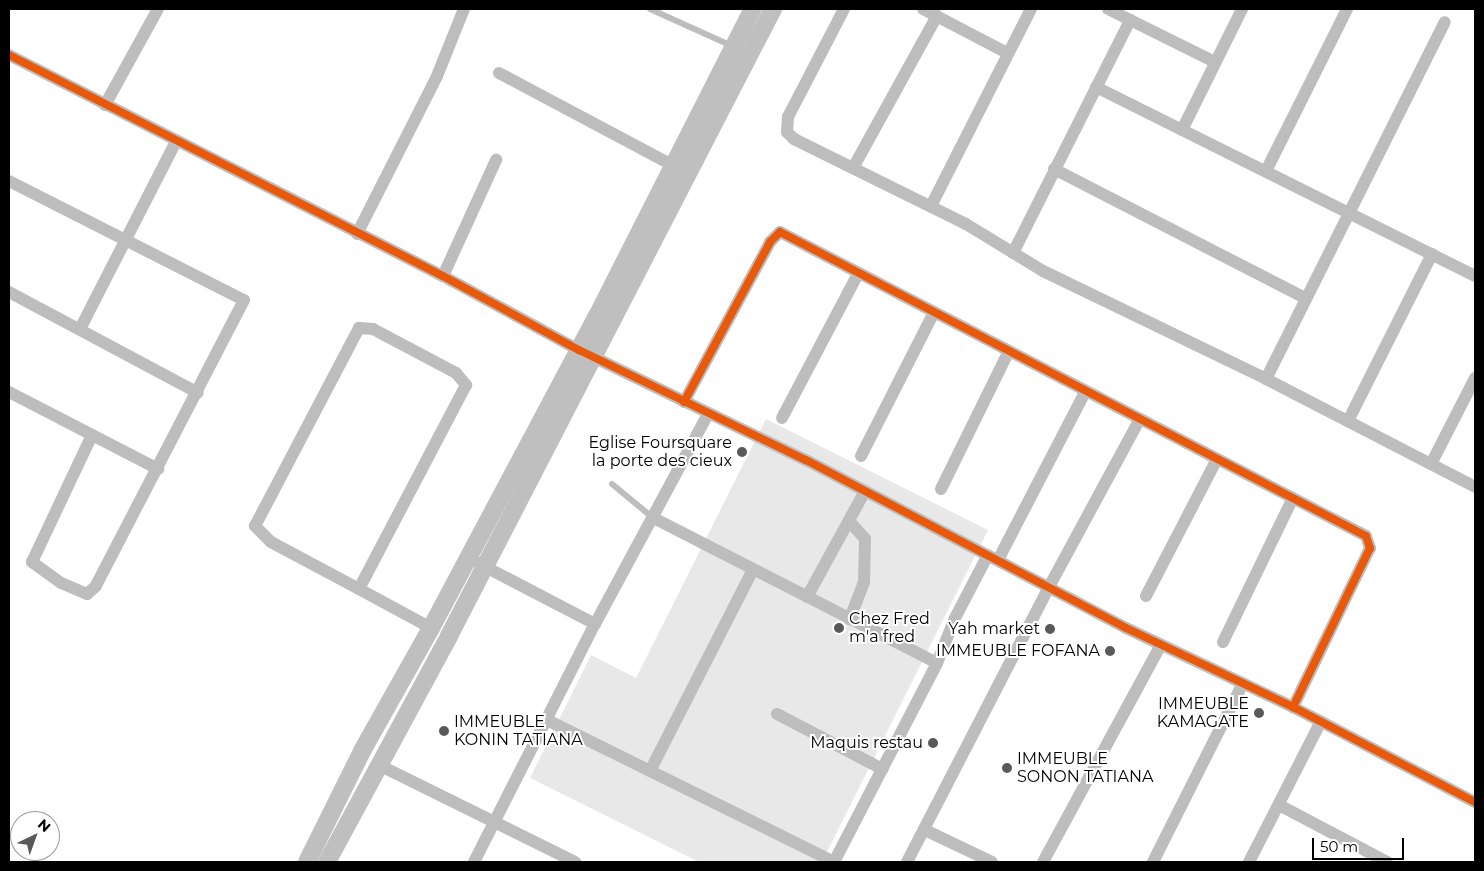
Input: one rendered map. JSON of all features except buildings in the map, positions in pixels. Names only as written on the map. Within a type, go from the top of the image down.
[{"type":"main road","points":[[328,862],[484,566],[586,353],[672,165],[732,46],[753,9]]},
{"type":"main road","points":[[307,862],[362,751],[468,558],[586,353],[773,9]]},
{"type":"street","points":[[105,105],[158,9]]},
{"type":"street","points":[[357,234],[437,76],[464,9]]},
{"type":"street","points":[[844,9],[786,125],[787,132],[804,146],[931,206],[1043,271],[1266,379],[1475,487]]},
{"type":"street","points":[[924,9],[1007,53]]},
{"type":"street","points":[[931,206],[1030,9]]},
{"type":"street","points":[[1108,9],[1215,62]]},
{"type":"street","points":[[1182,130],[1242,9]]},
{"type":"street","points":[[1266,171],[1348,9]]},
{"type":"street","points":[[853,168],[937,16]]},
{"type":"street","points":[[1013,253],[1130,20]]},
{"type":"street","points":[[1266,379],[1445,22]]},
{"type":"street","points":[[9,55],[357,234],[443,276],[586,353],[865,491],[1161,645],[1294,707],[1475,802]]},
{"type":"street","points":[[499,73],[672,165]]},
{"type":"street","points":[[1096,86],[1475,276]]},
{"type":"street","points":[[80,329],[176,141]]},
{"type":"street","points":[[443,276],[496,160]]},
{"type":"street","points":[[1054,169],[1305,298]]},
{"type":"street","points":[[9,181],[126,238],[244,300],[198,393],[93,592],[85,594],[61,583],[34,566],[33,556],[92,435]]},
{"type":"street","points":[[684,402],[770,242],[780,232],[1008,353],[1366,536],[1371,542],[1294,707]]},
{"type":"street","points":[[1348,421],[1432,254]]},
{"type":"street","points":[[782,418],[858,274]]},
{"type":"street","points":[[9,292],[198,393]]},
{"type":"street","points":[[861,456],[933,314]]},
{"type":"street","points":[[360,589],[466,385],[456,373],[364,327],[354,334],[255,526],[272,542],[431,628]]},
{"type":"street","points":[[941,489],[1008,353]]},
{"type":"street","points":[[1431,464],[1475,378]]},
{"type":"street","points":[[9,392],[158,469]]},
{"type":"street","points":[[547,720],[834,862],[937,663],[955,618],[993,558],[1085,392]]},
{"type":"street","points":[[474,862],[595,624],[708,414]]},
{"type":"street","points":[[907,862],[1049,587],[1140,419]]},
{"type":"street","points":[[1146,596],[1217,459]]},
{"type":"street","points":[[807,598],[865,491]]},
{"type":"street","points":[[1223,642],[1293,498]]},
{"type":"street","points":[[652,517],[937,663]]},
{"type":"street","points":[[849,521],[865,539],[864,582],[850,619]]},
{"type":"street","points":[[468,558],[595,624]]},
{"type":"street","points":[[650,771],[753,570]]},
{"type":"street","points":[[1044,862],[1161,645]]},
{"type":"street","points":[[1153,862],[1243,683]]},
{"type":"street","points":[[777,714],[882,769]]},
{"type":"street","points":[[1249,862],[1321,721]]},
{"type":"street","points":[[379,765],[496,821],[575,862]]},
{"type":"street","points":[[1278,805],[1387,862]]},
{"type":"street","points":[[925,830],[992,862]]},
{"type":"lane","points":[[650,9],[732,46]]},
{"type":"lane","points":[[612,484],[652,517]]},
{"type":"shaded area","points":[[766,419],[988,530],[822,862],[699,862],[530,778],[591,655],[636,678]]},
{"type":"cycle path","points":[[9,55],[443,276],[579,350],[806,460],[1126,628],[1293,707],[1475,802]]},
{"type":"cycle path","points":[[684,402],[770,242],[780,232],[1366,536],[1370,548],[1293,707]]},
{"type":"place","name":"Eglise Foursquare la porte des cieux","points":[[742,452]]},
{"type":"place","name":"Chez Fred m'a fred","points":[[839,628]]},
{"type":"place","name":"Yah market","points":[[1050,629]]},
{"type":"place","name":"IMMEUBLE FOFANA","points":[[1110,651]]},
{"type":"place","name":"IMMEUBLE KAMAGATE","points":[[1259,713]]},
{"type":"place","name":"IMMEUBLE KONIN TATIANA","points":[[444,731]]},
{"type":"place","name":"Maquis restau","points":[[933,743]]},
{"type":"place","name":"IMMEUBLE SONON TATIANA","points":[[1007,768]]}]
